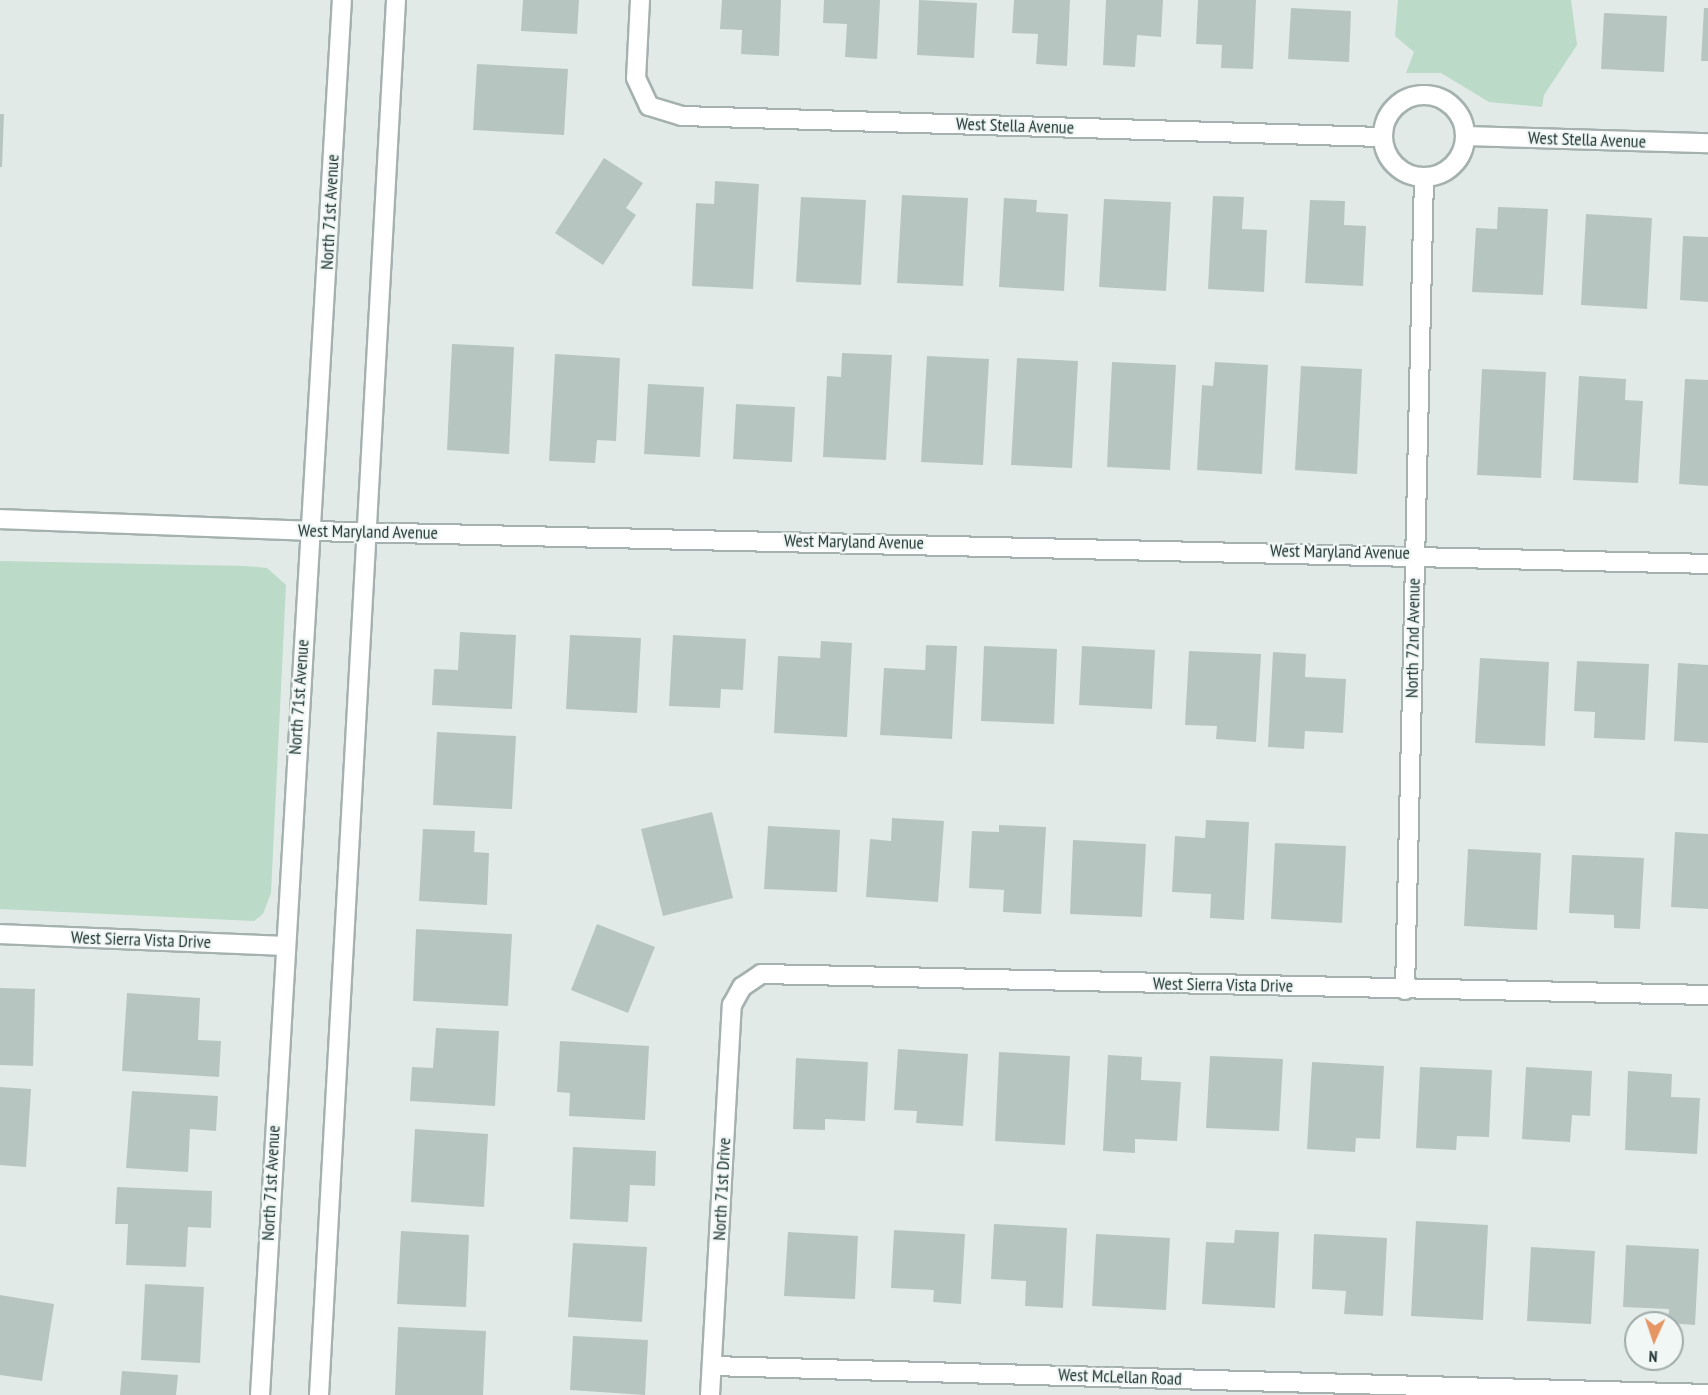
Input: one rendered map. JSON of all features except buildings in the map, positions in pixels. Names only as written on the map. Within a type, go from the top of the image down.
[{"type":"street","name":"North 71st Avenue","points":[[260,1395],[283,946],[311,531],[342,0]]},
{"type":"street","points":[[320,1395],[396,0]]},
{"type":"street","name":"West Stella Avenue","points":[[639,0],[636,78],[649,106],[682,116],[1382,137]]},
{"type":"street","points":[[1430,95],[1456,109],[1466,136],[1464,148],[1449,170],[1424,178],[1412,177],[1391,162],[1382,137],[1384,123],[1402,100],[1430,95]]},
{"type":"street","name":"West Stella Avenue","points":[[1466,136],[1708,144]]},
{"type":"street","name":"North 72nd Avenue","points":[[1405,990],[1424,178]]},
{"type":"street","name":"West Maryland Avenue","points":[[0,519],[311,531],[1415,554],[1708,564]]},
{"type":"street","name":"West Sierra Vista Drive","points":[[0,934],[283,946]]},
{"type":"street","name":"West Sierra Vista Drive","points":[[742,987],[761,974],[1708,995]]},
{"type":"street","name":"North 71st Drive","points":[[711,1395],[732,1005],[742,987]]},
{"type":"street","name":"West McLellan Road","points":[[712,1366],[1708,1394]]},
{"type":"green space","points":[[1398,0],[1571,0],[1577,45],[1544,95],[1542,107],[1489,102],[1441,73],[1406,73],[1414,52],[1395,36]]},
{"type":"green space","points":[[0,561],[246,566],[267,568],[286,585],[271,893],[263,914],[254,921],[0,909]]}]
